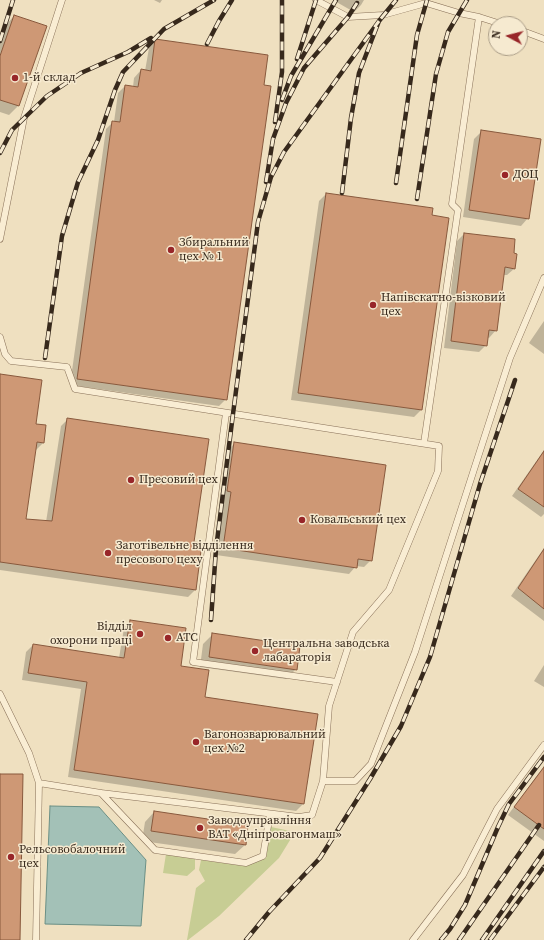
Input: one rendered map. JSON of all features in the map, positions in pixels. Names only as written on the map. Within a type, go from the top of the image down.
[{"type":"lane","points":[[0,239],[24,118],[62,0]]},
{"type":"lane","points":[[316,0],[348,17],[383,15],[426,3],[459,13],[479,16],[488,19]]},
{"type":"lane","points":[[424,444],[458,210],[452,204],[479,16]]},
{"type":"lane","points":[[528,33],[544,39]]},
{"type":"lane","points":[[323,781],[355,781],[371,764],[415,652],[510,358],[544,278]]},
{"type":"lane","points":[[0,337],[5,354],[11,361],[67,368],[75,389],[439,446],[438,471],[389,590],[353,632],[329,706],[323,781],[312,814],[299,817],[270,814],[101,793],[39,783]]},
{"type":"lane","points":[[226,413],[193,662],[337,682]]},
{"type":"lane","points":[[0,694],[30,753],[39,783],[36,940]]},
{"type":"lane","points":[[413,940],[463,875],[497,809],[544,746]]},
{"type":"lane","points":[[101,793],[155,850],[246,863],[262,856],[270,814]]},
{"type":"green space","points":[[271,827],[295,832],[279,858],[219,916],[187,940],[196,888],[205,881],[199,870],[201,860],[245,866],[266,858]]},
{"type":"green space","points":[[166,854],[195,859],[195,869],[187,876],[163,873]]},
{"type":"water","points":[[50,806],[99,807],[146,860],[141,926],[45,924]]},
{"type":"building","name":"1-й склад","points":[[14,15],[47,26],[19,106],[0,100],[0,56]]},
{"type":"building","name":"Збиральний цех № 1","points":[[155,39],[268,55],[264,85],[271,86],[227,400],[77,379],[112,121],[120,122],[125,85],[138,87],[141,69],[151,71]]},
{"type":"building","name":"ДОЦ","points":[[481,130],[541,139],[529,219],[469,210]]},
{"type":"building","name":"Напівскатно-візковий цех","points":[[326,193],[433,208],[432,215],[449,218],[422,410],[298,393]]},
{"type":"building","points":[[464,233],[515,239],[514,253],[517,254],[515,269],[505,267],[497,331],[489,330],[487,346],[451,341]]},
{"type":"building","points":[[0,374],[42,380],[36,424],[46,425],[44,443],[37,442],[26,519],[52,521],[67,418],[209,439],[194,542],[202,543],[196,590],[0,562]]},
{"type":"building","name":"Ковальський цех","points":[[234,442],[386,465],[372,561],[358,559],[357,568],[223,548],[231,492],[227,491]]},
{"type":"building","points":[[544,451],[544,507],[518,489]]},
{"type":"building","points":[[544,549],[544,609],[518,588]]},
{"type":"building","name":"Вагонозварювальний цех №2","points":[[130,620],[186,628],[181,666],[209,670],[205,697],[318,714],[304,804],[74,770],[87,682],[28,673],[33,644],[124,658]]},
{"type":"building","name":"Центральна заводська лабараторія","points":[[212,633],[300,646],[297,670],[209,657]]},
{"type":"building","points":[[544,767],[544,829],[514,807]]},
{"type":"building","name":"Рельсовобалочний цех","points":[[0,774],[23,774],[20,940],[0,940]]},
{"type":"building","name":"Заводоуправління ВАТ «Дніпровагонмаш»","points":[[154,811],[248,825],[246,845],[151,831]]},
{"type":"railway","points":[[0,41],[13,0]]},
{"type":"railway","points":[[45,358],[62,236],[78,182],[98,140],[115,90],[123,72],[164,29],[214,0]]},
{"type":"railway","points":[[207,44],[232,0]]},
{"type":"railway","points":[[275,122],[282,72],[282,0]]},
{"type":"railway","points":[[297,59],[316,0]]},
{"type":"railway","points":[[282,100],[291,76],[336,0]]},
{"type":"railway","points":[[342,193],[351,118],[359,73],[379,21],[396,0]]},
{"type":"railway","points":[[396,183],[417,35],[427,0]]},
{"type":"railway","points":[[417,199],[436,74],[448,32],[467,0]]},
{"type":"railway","points":[[266,182],[273,139],[286,103],[304,68],[348,17],[357,3]]},
{"type":"railway","points":[[211,620],[216,549],[258,222],[271,177],[284,152],[379,21]]},
{"type":"railway","points":[[0,153],[12,130],[47,96],[81,73],[128,52],[151,38]]},
{"type":"railway","points":[[246,940],[269,912],[320,858],[370,779],[401,726],[430,657],[480,484],[515,380]]},
{"type":"railway","points":[[441,940],[450,929],[465,905],[509,804],[544,757]]},
{"type":"railway","points":[[459,940],[539,825]]},
{"type":"railway","points":[[482,940],[544,851]]},
{"type":"railway","points":[[490,940],[544,867]]},
{"type":"place","name":"1-й склад","points":[[15,78]]},
{"type":"place","name":"ДОЦ","points":[[505,175]]},
{"type":"place","name":"Збиральний цех № 1","points":[[171,250]]},
{"type":"place","name":"Напівскатно-візковий цех","points":[[373,305]]},
{"type":"place","name":"Пресовий цех","points":[[131,480]]},
{"type":"place","name":"Ковальський цех","points":[[302,520]]},
{"type":"place","name":"Заготівельне відділення пресового цеху","points":[[108,553]]},
{"type":"place","name":"Відділ охорони праці","points":[[140,634]]},
{"type":"place","name":"АТС","points":[[168,638]]},
{"type":"place","name":"Центральна заводська лабараторія","points":[[255,651]]},
{"type":"place","name":"Вагонозварювальний цех №2","points":[[196,742]]},
{"type":"place","name":"Заводоуправління ВАТ «Дніпровагонмаш»","points":[[200,828]]},
{"type":"place","name":"Рельсовобалочний цех","points":[[11,857]]}]
